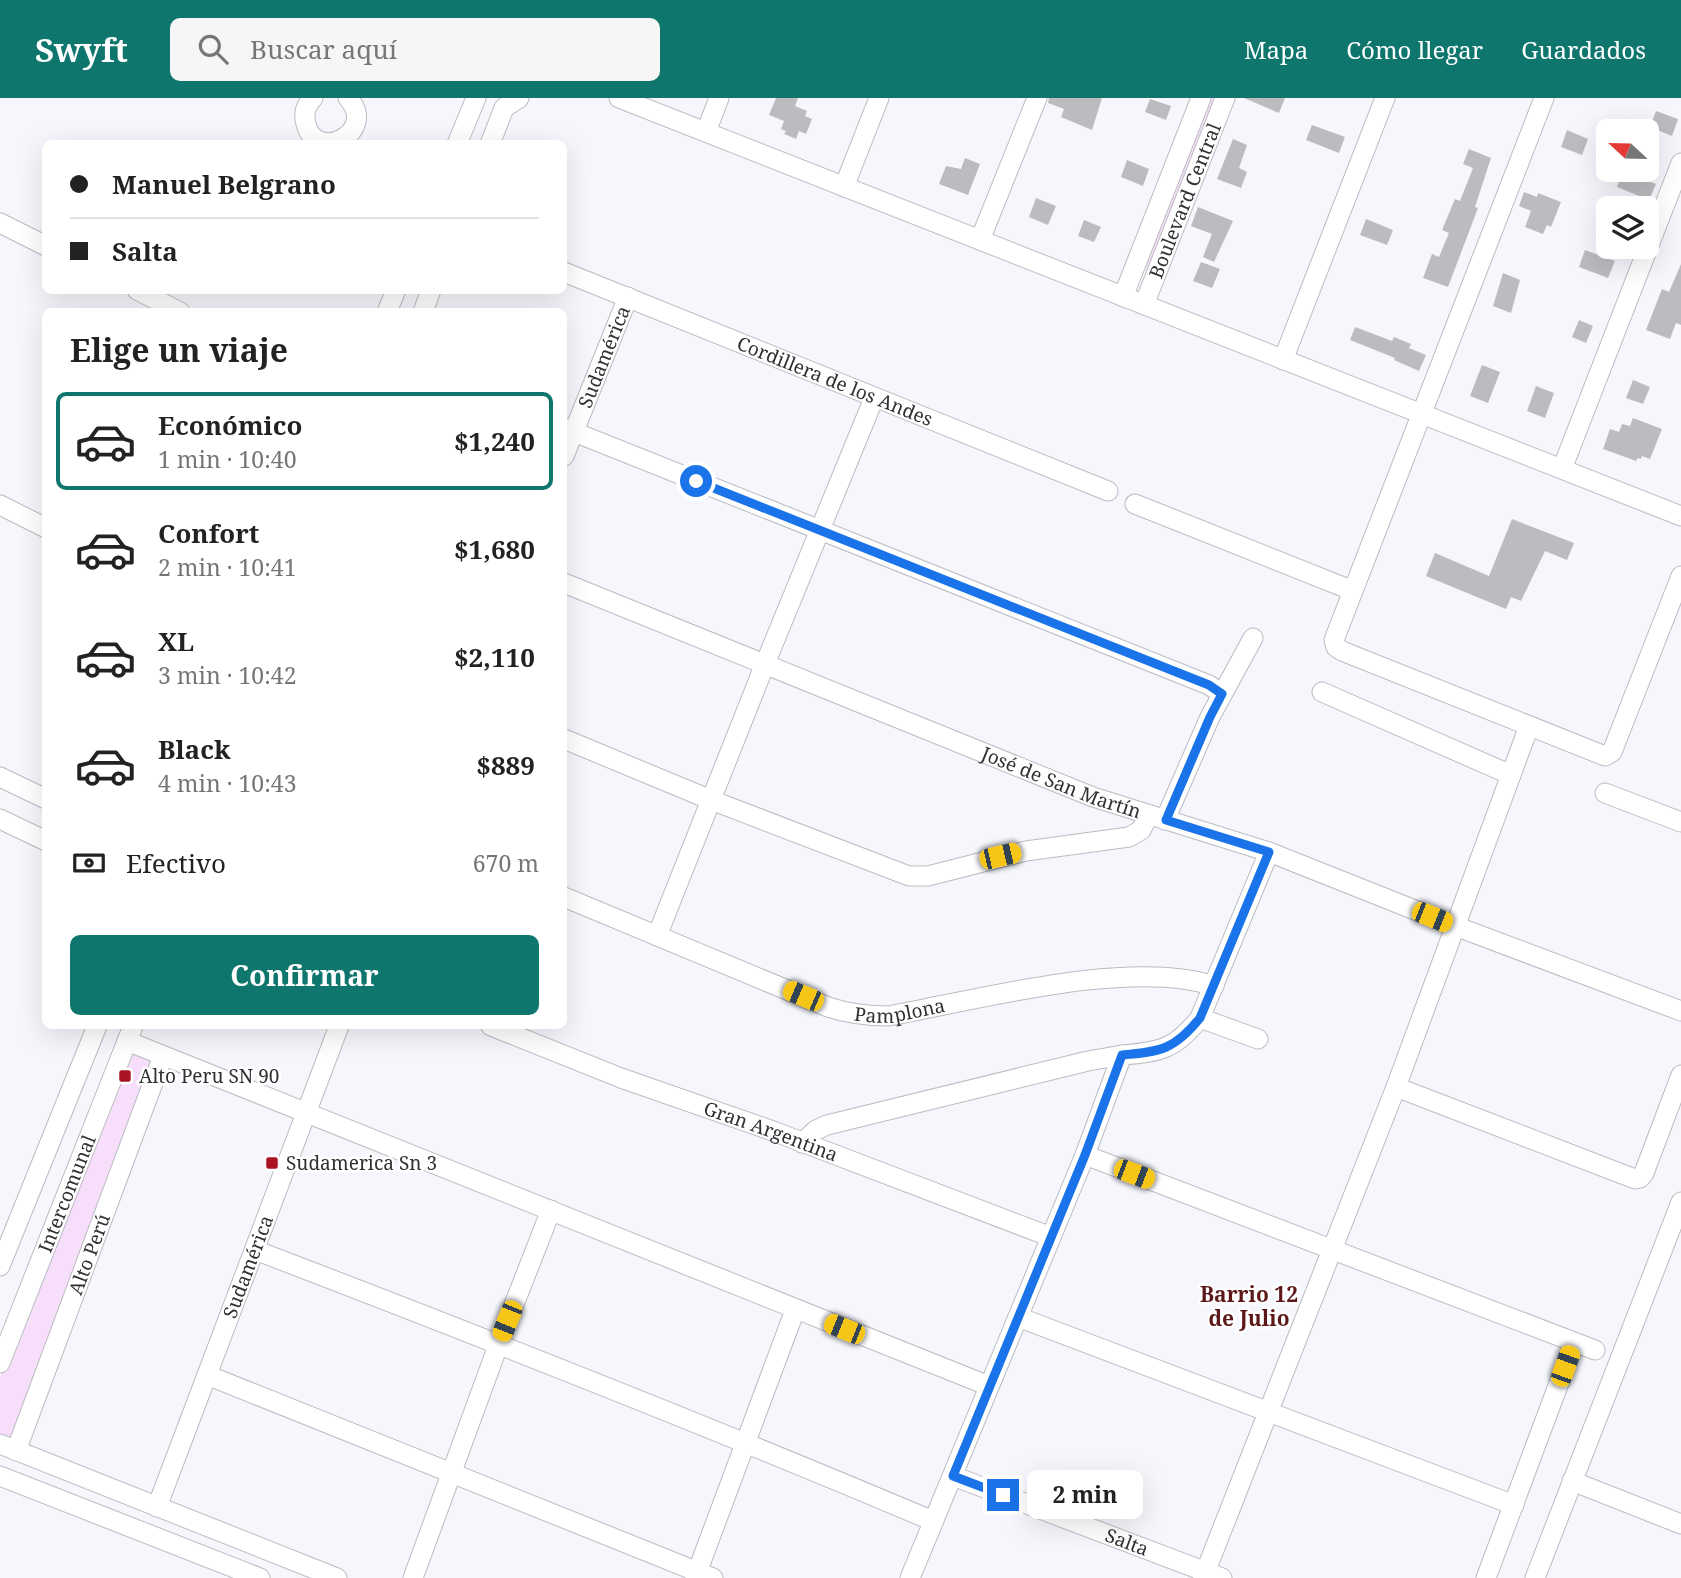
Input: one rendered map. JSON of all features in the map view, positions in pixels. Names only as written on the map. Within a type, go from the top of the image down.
[{"type":"street","points":[[341,140],[355,125],[355,108],[348,98]]},
{"type":"street","points":[[459,140],[476,98]]},
{"type":"street","points":[[619,98],[1681,516]]},
{"type":"street","points":[[706,132],[719,98]]},
{"type":"street","points":[[844,187],[879,98]]},
{"type":"street","points":[[980,240],[1037,98]]},
{"type":"street","name":"Boulevard Central","points":[[1123,296],[1201,98]]},
{"type":"street","name":"Boulevard Central","points":[[1144,305],[1225,98]]},
{"type":"street","points":[[1283,359],[1385,98]]},
{"type":"street","points":[[1544,98],[1351,590],[1334,640],[1336,647],[1605,756],[1612,752],[1681,576]]},
{"type":"street","points":[[307,99],[304,120],[307,128],[318,140]]},
{"type":"street","points":[[492,140],[511,103]]},
{"type":"street","points":[[1562,470],[1681,163]]},
{"type":"street","points":[[0,223],[42,244]]},
{"type":"street","name":"Cordillera de los Andes","points":[[567,273],[1108,491]]},
{"type":"street","points":[[145,294],[172,308]]},
{"type":"street","name":"Sudamérica","points":[[568,430],[628,298]]},
{"type":"street","points":[[657,936],[874,398]]},
{"type":"street","points":[[568,430],[1209,685],[1222,694]]},
{"type":"street","points":[[1135,504],[1351,590]]},
{"type":"street","points":[[0,505],[42,526]]},
{"type":"street","name":"José de San Martín","points":[[567,584],[1093,797],[1269,852],[1681,1011]]},
{"type":"street","points":[[567,740],[711,800],[909,876],[928,876],[1026,851],[1129,838],[1142,830],[1157,818],[1253,638]]},
{"type":"street","points":[[1322,692],[1511,775]]},
{"type":"street","points":[[1210,1576],[1268,1412],[1396,1087],[1529,726]]},
{"type":"street","points":[[0,777],[42,797]]},
{"type":"street","points":[[1605,793],[1681,821]]},
{"type":"street","points":[[0,819],[42,839]]},
{"type":"street","points":[[802,1143],[816,1130],[827,1125],[1088,1061],[1154,1052],[1170,1047],[1184,1038],[1200,1018],[1269,852]]},
{"type":"street","name":"Pamplona","points":[[567,898],[849,1014],[889,1017],[1061,984],[1093,981],[1187,978],[1214,986]]},
{"type":"street","points":[[1200,1018],[1258,1039]]},
{"type":"street","points":[[0,1266],[96,1029]]},
{"type":"street","name":"Sudamérica","points":[[157,1507],[338,1029]]},
{"type":"street","name":"Gran Argentina","points":[[498,1029],[621,1078],[1051,1237]]},
{"type":"street","points":[[130,1033],[163,1056],[989,1386]]},
{"type":"street","name":"Intercomunal","points":[[0,1363],[130,1033]]},
{"type":"street","points":[[910,1578],[1085,1155],[1122,1055]]},
{"type":"street","name":"Alto Perú","points":[[8,1448],[163,1056]]},
{"type":"street","points":[[1396,1087],[1635,1179],[1644,1173],[1681,1075]]},
{"type":"street","points":[[1085,1155],[1595,1350]]},
{"type":"street","points":[[1535,1578],[1681,1202]]},
{"type":"street","points":[[413,1578],[551,1210]]},
{"type":"street","points":[[255,1250],[746,1441],[933,1521]]},
{"type":"street","points":[[207,1375],[702,1576],[746,1441],[795,1310]]},
{"type":"street","points":[[1018,1317],[1514,1505]]},
{"type":"street","points":[[1486,1578],[1573,1343]]},
{"type":"street","points":[[8,1448],[337,1578]]},
{"type":"street","points":[[0,1476],[260,1578]]},
{"type":"street","name":"Salta","points":[[953,1476],[1210,1576]]},
{"type":"street","points":[[1572,1481],[1681,1524]]},
{"type":"shaded area","points":[[1209,98],[1216,98],[1149,267],[1145,268],[1144,266]]},
{"type":"shaded area","points":[[129,1053],[154,1062],[16,1440],[0,1434],[0,1377]]},
{"type":"building","points":[[776,98],[798,98],[795,106],[807,111],[805,116],[812,119],[806,134],[799,131],[796,139],[784,134],[786,131],[781,129],[784,121],[769,115]]},
{"type":"building","points":[[1049,98],[1102,98],[1092,130],[1061,117],[1064,109],[1048,103]]},
{"type":"building","points":[[1244,98],[1285,98],[1279,113]]},
{"type":"building","points":[[1150,99],[1171,106],[1166,120],[1145,112]]},
{"type":"building","points":[[1656,111],[1678,119],[1672,136],[1659,131],[1659,119],[1653,119]]},
{"type":"building","points":[[1312,125],[1345,137],[1339,153],[1306,140]]},
{"type":"building","points":[[1567,130],[1588,139],[1582,155],[1561,147]]},
{"type":"building","points":[[1233,139],[1247,145],[1239,168],[1247,172],[1241,188],[1217,179]]},
{"type":"building","points":[[1469,149],[1491,158],[1475,207],[1478,208],[1448,287],[1423,278],[1432,254],[1439,257],[1449,233],[1442,230],[1455,199],[1460,201],[1473,168],[1463,164]]},
{"type":"building","points":[[965,158],[980,164],[968,195],[939,184],[946,166],[961,169]]},
{"type":"building","points":[[1127,160],[1149,169],[1143,186],[1121,177]]},
{"type":"building","points":[[1619,182],[1656,184],[1651,196],[1639,196],[1617,187]]},
{"type":"building","points":[[1524,192],[1537,197],[1538,193],[1561,202],[1551,227],[1547,225],[1543,234],[1525,227],[1531,211],[1519,206]]},
{"type":"building","points":[[1036,198],[1056,206],[1048,225],[1029,217]]},
{"type":"building","points":[[1198,207],[1233,221],[1214,262],[1203,257],[1212,234],[1191,226]]},
{"type":"building","points":[[1366,219],[1393,230],[1387,245],[1360,235]]},
{"type":"building","points":[[1084,220],[1101,227],[1094,242],[1078,236]]},
{"type":"building","points":[[1585,250],[1596,254],[1596,259],[1615,261],[1608,278],[1579,267]]},
{"type":"building","points":[[1201,262],[1220,269],[1212,288],[1193,281]]},
{"type":"building","points":[[1681,264],[1681,325],[1676,323],[1670,339],[1646,330],[1662,289],[1669,292]]},
{"type":"building","points":[[1503,273],[1520,280],[1511,313],[1493,306]]},
{"type":"building","points":[[1579,320],[1593,326],[1586,343],[1572,337]]},
{"type":"building","points":[[1355,327],[1392,341],[1394,337],[1411,344],[1409,348],[1426,355],[1419,371],[1350,340]]},
{"type":"building","points":[[1482,365],[1500,372],[1488,403],[1470,396]]},
{"type":"building","points":[[1633,380],[1650,387],[1643,404],[1626,398]]},
{"type":"building","points":[[1536,386],[1554,393],[1545,418],[1527,411]]},
{"type":"building","points":[[1633,418],[1662,429],[1650,459],[1642,456],[1636,461],[1603,449],[1610,429],[1619,432],[1622,424],[1630,426]]},
{"type":"building","points":[[1512,519],[1574,543],[1567,560],[1545,551],[1521,601],[1511,597],[1506,609],[1426,576],[1435,553],[1489,576]]},
{"type":"place","name":"Alto Peru SN 90","points":[[125,1076]]},
{"type":"place","name":"Sudamerica Sn 3","points":[[272,1163]]},
{"type":"district","name":"Barrio 12 de Julio","points":[[1249,1307]]},
{"type":"route","points":[[696,481],[1209,685],[1222,694],[1166,820],[1269,852],[1200,1018],[1184,1038],[1170,1047],[1154,1052],[1122,1055],[1085,1155],[953,1476],[1003,1495]]}]
